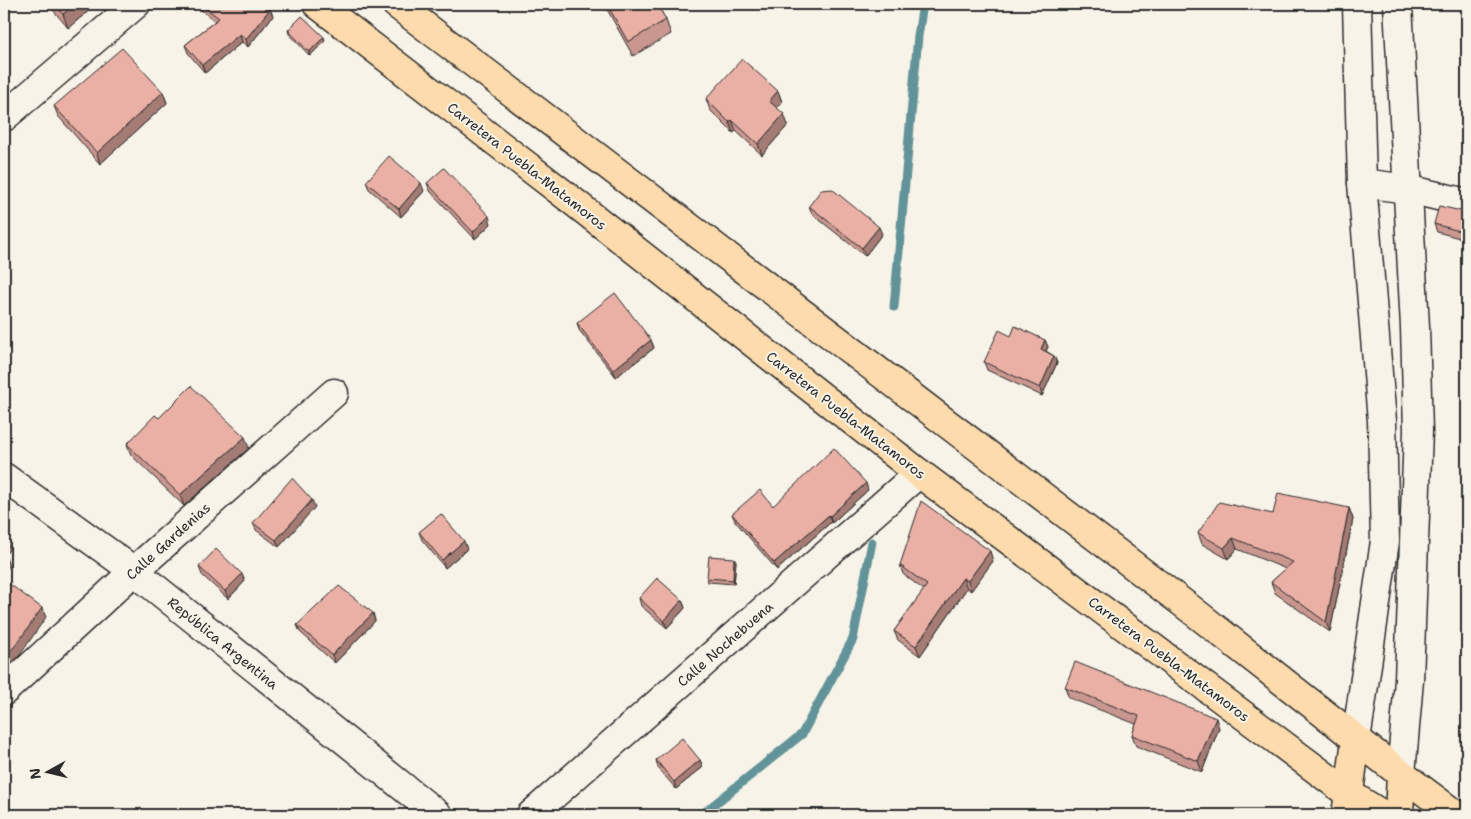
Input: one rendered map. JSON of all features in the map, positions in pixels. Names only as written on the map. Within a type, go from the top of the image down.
[{"type":"main road","name":"Carretera Puebla-Matamoros","points":[[317,4],[565,195],[919,474],[1348,804],[1383,815]]},
{"type":"main road","points":[[396,4],[1192,610],[1356,740],[1456,815]]},
{"type":"main road","points":[[1348,804],[1356,740]]},
{"type":"main road","points":[[1400,815],[1401,774]]},
{"type":"street","points":[[4,117],[136,4]]},
{"type":"street","points":[[1356,740],[1385,542],[1382,420],[1362,183],[1357,4]]},
{"type":"street","points":[[1398,4],[1415,327],[1418,431],[1409,680],[1401,774]]},
{"type":"street","points":[[1362,183],[1408,188],[1467,203]]},
{"type":"street","name":"Calle Gardenias","points":[[4,691],[134,571],[334,393]]},
{"type":"street","name":"Calle Nochebuena","points":[[531,815],[919,474]]},
{"type":"street","name":"República Argentina","points":[[4,477],[134,571],[438,815]]},
{"type":"street","points":[[1374,615],[1412,616]]},
{"type":"building","points":[[54,4],[75,4],[63,14]]},
{"type":"building","points":[[200,4],[264,4],[270,9],[246,39],[240,34],[202,65],[185,45],[219,18]]},
{"type":"building","points":[[607,4],[657,4],[666,20],[628,42]]},
{"type":"building","points":[[302,16],[324,37],[309,52],[288,30]]},
{"type":"building","points":[[122,48],[163,92],[97,153],[54,106]]},
{"type":"building","points":[[742,59],[778,91],[769,101],[784,114],[758,144],[732,120],[729,122],[706,99]]},
{"type":"building","points":[[389,156],[421,183],[399,209],[366,182]]},
{"type":"building","points":[[444,168],[489,216],[473,232],[427,183]]},
{"type":"building","points":[[832,189],[879,227],[862,248],[809,206],[821,190]]},
{"type":"building","points":[[1439,206],[1467,211],[1467,233],[1434,224]]},
{"type":"building","points":[[615,293],[651,340],[613,370],[577,323]]},
{"type":"building","points":[[1015,326],[1045,340],[1041,349],[1054,356],[1040,388],[984,362],[999,330],[1011,336]]},
{"type":"building","points":[[191,386],[245,437],[180,495],[127,444],[155,415],[159,418]]},
{"type":"building","points":[[834,448],[866,483],[774,563],[732,514],[760,490],[773,506]]},
{"type":"building","points":[[292,478],[312,500],[276,540],[253,523]]},
{"type":"building","points":[[1278,493],[1349,508],[1326,622],[1271,582],[1293,562],[1233,538],[1224,548],[1198,533],[1219,502],[1273,514]]},
{"type":"building","points":[[921,501],[990,551],[968,581],[963,578],[916,646],[894,631],[927,585],[900,565]]},
{"type":"building","points":[[441,514],[464,541],[442,560],[419,532]]},
{"type":"building","points":[[216,549],[242,574],[225,591],[199,567]]},
{"type":"building","points":[[709,556],[734,558],[733,580],[707,578]]},
{"type":"building","points":[[657,578],[682,600],[664,621],[639,598]]},
{"type":"building","points":[[4,580],[42,608],[16,645],[4,657]]},
{"type":"building","points":[[339,586],[373,613],[332,655],[297,625]]},
{"type":"building","points":[[1075,662],[1216,718],[1198,761],[1132,735],[1139,716],[1065,687]]},
{"type":"building","points":[[682,738],[700,760],[674,782],[656,760]]},
{"type":"waterway","points":[[894,307],[918,36],[923,4]]},
{"type":"waterway","points":[[701,815],[802,734],[853,639],[872,542]]}]
